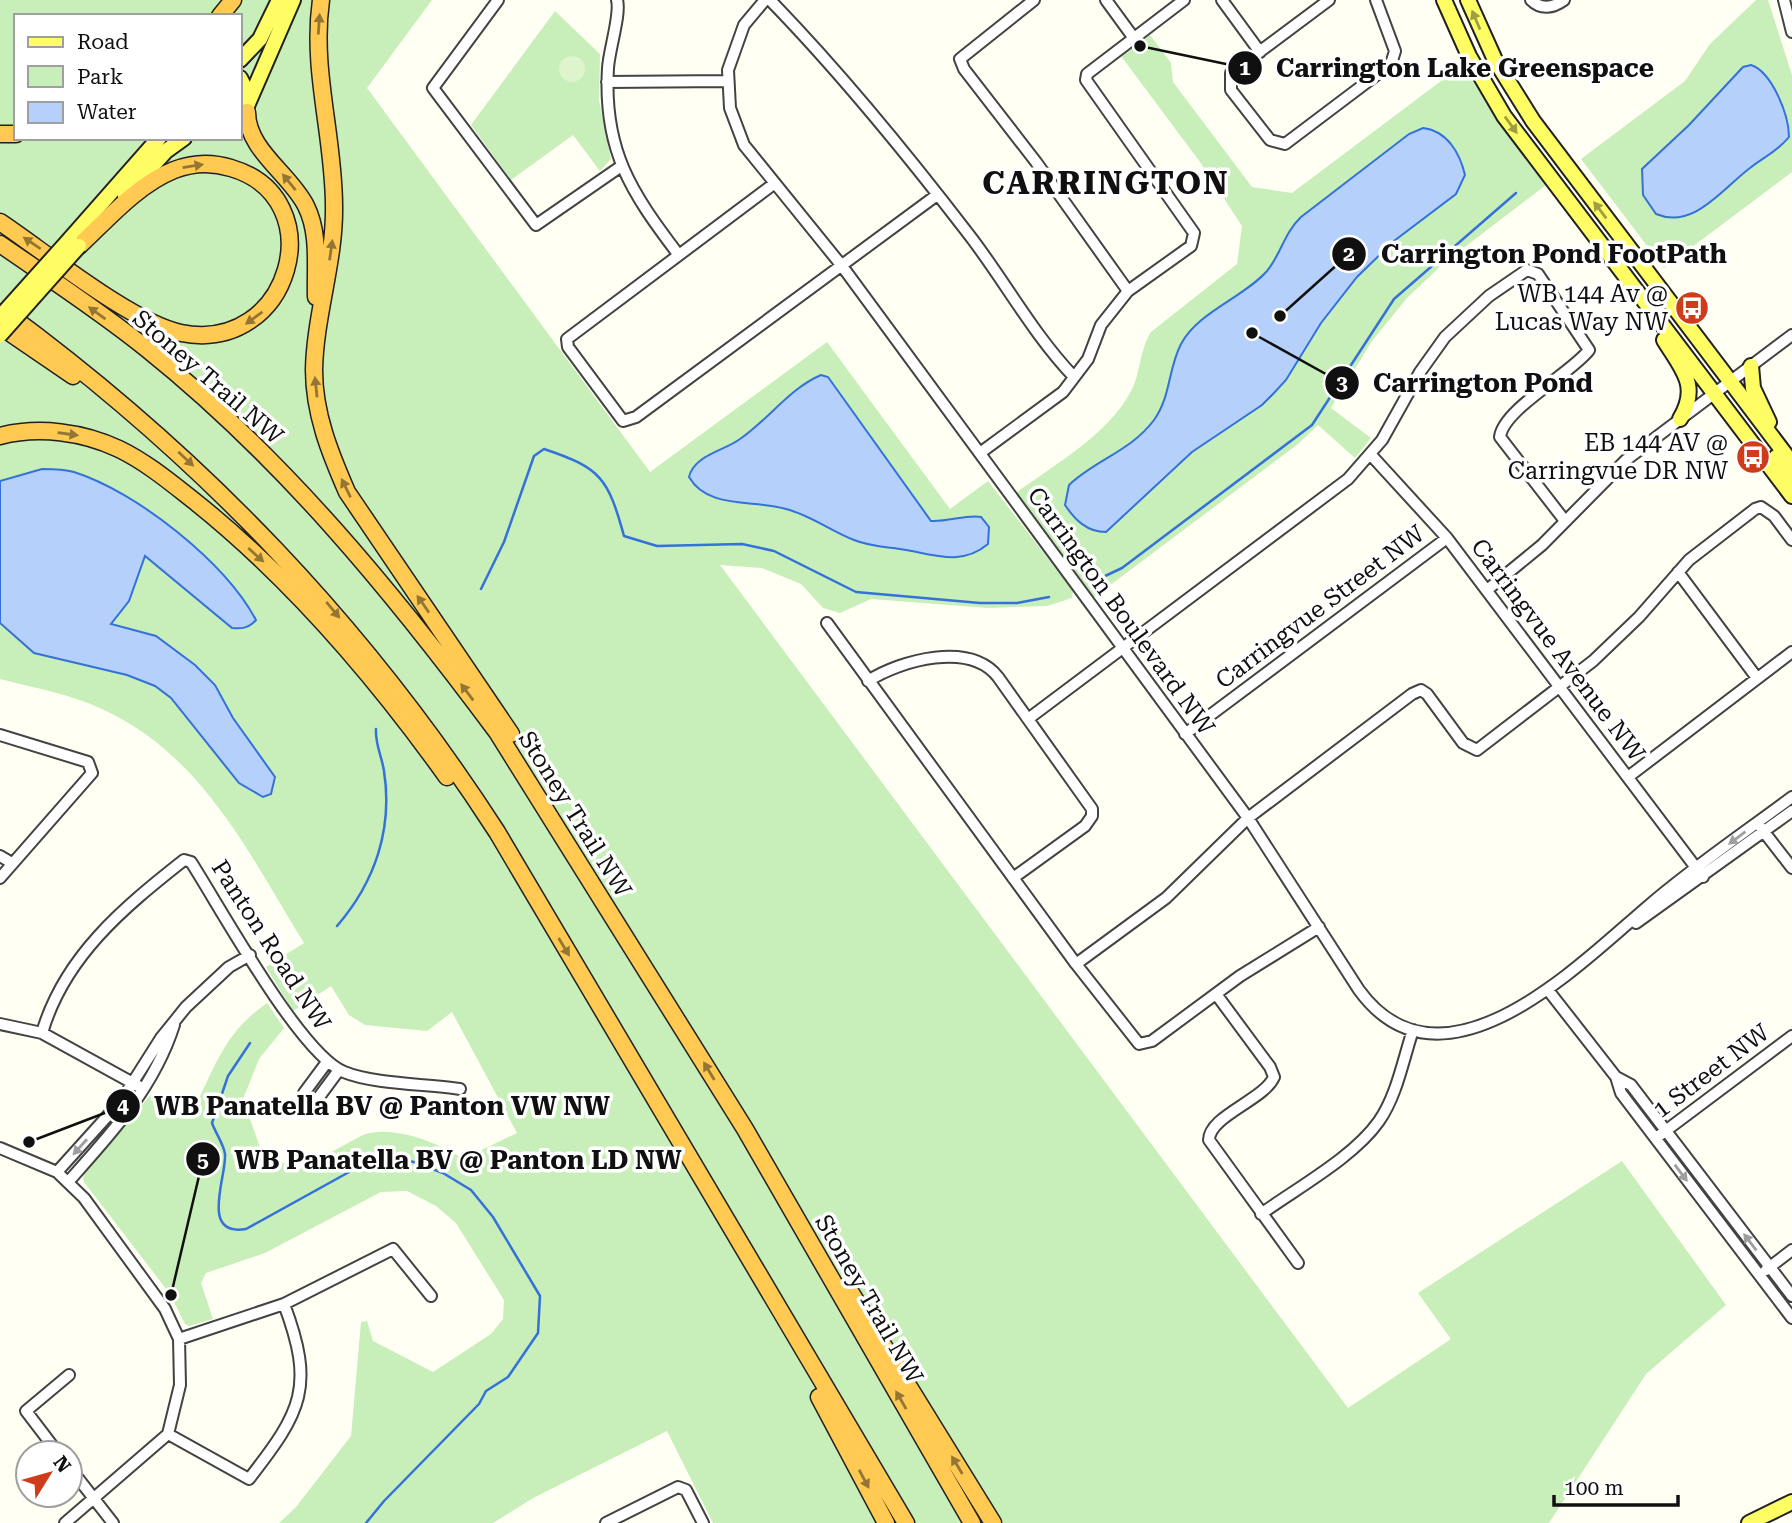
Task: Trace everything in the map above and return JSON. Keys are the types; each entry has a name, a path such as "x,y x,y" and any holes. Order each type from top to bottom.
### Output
{"highway":[{"path":"222,14 233,0"},
{"path":"321,0 318,60 334,206 314,372 319,415 328,449 347,492 485,693 626,925 650,976"},
{"path":"246,111 254,139 300,197 313,226 317,342"},
{"path":"0,222 116,301 163,327 181,333 219,334 251,322 274,300 282,285 289,253 285,219 269,191 240,171 207,164 189,165 151,182 74,242"},
{"name":"Stoney Trail NW","path":"0,243 146,349 202,397 303,494 387,587 497,732 650,976 745,1129 972,1523"},
{"path":"0,309 105,388 163,438 279,550 373,660 474,796 906,1523"},
{"path":"0,326 163,438"},
{"path":"0,436 55,432 95,439 121,450 155,470 221,523 280,576 335,636 395,707 530,888"},
{"path":"745,1129 877,1332 993,1523"},
{"path":"680,1139 886,1523"}],"main road":[{"path":"242,58 260,39 279,0"},
{"path":"246,111 255,80 293,0"},
{"path":"1444,0 1469,56 1504,116 1792,496"},
{"path":"1468,0 1495,60 1533,121 1792,463"},
{"path":"242,89 246,111"},
{"path":"0,335 157,140"},
{"path":"0,317 166,150 181,140"},
{"path":"1617,265 1628,289 1685,374 1690,399 1680,419"},
{"path":"1751,366 1753,388 1792,463"},
{"path":"1714,393 1727,396 1739,407 1792,478"},
{"path":"1749,1523 1792,1502"}],"street":[{"path":"498,0 433,88 536,225 620,167"},
{"path":"617,0 609,45 607,82 611,128 620,167 647,212 678,254"},
{"name":"Carrington Boulevard NW","path":"765,0 748,17 740,32 727,81 737,131 751,155 842,266 1248,818 1370,1003 1394,1021 1413,1030 1441,1033 1473,1027 1514,1011 1548,990 1760,827 1792,797"},
{"path":"770,0 874,116 993,268 1044,345 1074,377"},
{"path":"1034,0 960,59 964,69 1036,162 1128,291"},
{"path":"1106,0 1133,37"},
{"path":"980,453 1063,392 1088,359 1101,325 1128,291 1191,246 1195,240 1194,233 1086,80 1087,74 1184,0"},
{"path":"1222,0 1260,52"},
{"path":"1329,0 1231,73 1231,90 1270,140 1285,144 1391,64 1395,51 1376,0"},
{"path":"1531,0 1537,5 1549,7 1564,0"},
{"path":"1784,0 1792,32"},
{"path":"607,82 727,81"},
{"path":"775,183 567,339 568,347 623,421 636,417 937,195"},
{"path":"1028,719 1326,498 1371,455 1392,425 1420,372 1445,337 1481,302 1520,272 1534,271 1589,350 1519,410 1503,428 1500,437 1565,520"},
{"path":"1487,590 1530,556 1613,472 1792,335"},
{"name":"Carringvue Avenue NW","path":"1371,455 1447,538 1700,873"},
{"path":"1076,964 1166,898 1248,818 1421,690 1463,743 1477,750 1560,688 1639,617 1678,572 1758,508 1770,511 1792,540"},
{"name":"Carringvue Street NW","path":"1185,734 1447,538"},
{"path":"1678,572 1757,678"},
{"path":"827,623 1076,964 1133,1040 1141,1045 1152,1041 1216,993 1320,927"},
{"path":"1628,777 1792,653"},
{"path":"868,681 898,664 917,659 943,658 989,666 1088,802 1092,816 1082,828 1013,878"},
{"path":"0,735 88,762 92,766 92,773 0,878"},
{"name":"Carrington Boulevard NW","path":"1760,827 1792,811"},
{"path":"1760,827 1792,868"},
{"path":"0,856 12,863"},
{"name":"Panton Road NW","path":"42,1033 61,983 96,937 136,897 184,860 191,862 297,1028 327,1062 339,1070 460,1089"},
{"path":"57,1172 134,1084 161,1038 205,987 250,955"},
{"path":"1548,990 1616,1077 1621,1093 1655,1139 1792,1318"},
{"path":"1216,993 1274,1074 1271,1084 1214,1127 1209,1135 1212,1147 1298,1263"},
{"path":"68,1182 145,1090 160,1062 174,1022"},
{"path":"0,1024 42,1033 145,1090"},
{"path":"1261,1214 1352,1148 1373,1128 1390,1101 1413,1030"},
{"name":"1 Street NW","path":"1655,1139 1792,1036"},
{"path":"327,1062 304,1093 307,1102 316,1101 339,1070"},
{"path":"1616,1077 1631,1085 1791,1293 1779,1301"},
{"path":"0,1148 57,1172 68,1182 130,1258 165,1309 179,1339 180,1385 168,1434 65,1523"},
{"path":"179,1339 284,1304 393,1249 431,1296"},
{"path":"1759,1275 1792,1250"},
{"path":"168,1434 249,1479 294,1416 303,1382 298,1342 284,1304"},
{"path":"47,1439 26,1411 69,1375"},
{"path":"84,1487 113,1523"},
{"path":"606,1523 678,1487 686,1490 703,1523"}],"green space":[{"path":"0,0 432,0 367,88 650,472 827,342 950,509 988,481 1073,591 1072,598 1047,606 988,608 871,599 840,613 823,608 801,584 762,568 720,565 1348,1408 1451,1339 1418,1293 1622,1161 1726,1305 1646,1374 1549,1523 713,1523 667,1431 533,1498 493,1523 279,1523 296,1507 351,1436 361,1322 367,1321 373,1341 433,1372 491,1334 503,1319 504,1300 456,1223 436,1206 407,1191 381,1192 265,1253 206,1273 201,1283 213,1319 189,1326 185,1324 170,1294 84,1182 83,1176 153,1092 190,1116 229,1041 252,1015 267,1003 284,1028 259,1059 243,1099 262,1153 298,1170 361,1136 386,1132 428,1141 463,1159 517,1133 452,1012 427,1031 365,1025 349,1015 331,986 293,1011 266,967 304,943 243,842 220,810 196,780 168,752 137,729 102,709 65,695 0,679"},
{"path":"1756,0 1768,0 1792,75 1792,172 1664,268 1581,159 1685,81 1710,44"},
{"path":"555,11 600,54 599,100 611,159 600,171 573,135 511,180 471,125"},
{"path":"1150,35 1171,63 1173,82 1252,187 1292,193 1465,63 1499,122 1546,185 1445,262 1407,298 1372,341 1331,408 1371,438 1355,458 1318,425 1298,444 1093,598 1025,509 1016,493 1079,448 1108,423 1134,386 1144,347 1151,332 1237,264 1242,226 1200,162 1121,56"},
{"path":"572,56 581,60 585,69 581,78 572,82 563,78 559,69 563,60"}],"water":[{"path":"1751,65 1766,76 1778,95 1786,117 1789,137 1695,212 1670,217 1656,214 1643,195 1642,169 1689,125 1743,67"},
{"path":"1423,128 1446,139 1460,159 1465,175 1456,194 1394,241 1357,277 1321,323 1286,380 1262,405 1192,452 1106,532 1093,530 1077,520 1065,505 1069,485 1135,440 1154,420 1164,402 1177,353 1189,333 1209,314 1267,271 1290,230 1301,217 1409,134"},
{"path":"821,375 828,377 931,521 981,517 989,527 988,544 978,551 958,557 873,545 845,536 795,512 773,506 720,499 697,487 689,477 697,463 740,439 799,388"},
{"path":"42,469 70,471 125,495 151,512 201,553 242,598 256,620 245,627 232,628 145,556 129,601 111,624 156,636 195,665 215,685 233,718 275,777 271,794 263,797 239,783 171,698 155,686 127,675 34,653 0,623 0,481"}],"waterway":[{"path":"1103,577 1122,568 1312,425 1394,299 1516,193"},
{"path":"481,589 504,542 534,456 544,449 578,462 590,470 607,488 624,536 657,546 742,544 774,551 856,592 980,603 1017,603 1049,597"},
{"path":"337,926 362,891 371,873 383,834 386,793 376,729"},
{"path":"250,1043 228,1076 212,1123 225,1154 219,1203 219,1215 223,1224 232,1229 246,1229 369,1161 387,1157 414,1162 443,1173 471,1190 493,1217 540,1296 538,1333 508,1377 486,1391 479,1404 366,1523"}],"place":[{"name":"Carrington Lake Greenspace","path":"1140,46"},
{"name":"WB 144 Av @ Lucas Way NW","path":"1692,308"},
{"name":"Carrington Pond FootPath","path":"1280,316"},
{"name":"Carrington Pond","path":"1252,333"},
{"name":"EB 144 AV @ Carringvue DR NW","path":"1753,457"},
{"name":"WB Panatella BV @ Panton VW NW","path":"29,1142"},
{"name":"WB Panatella BV @ Panton LD NW","path":"171,1295"}],"district":[{"name":"CARRINGTON","path":"1106,183"}]}
